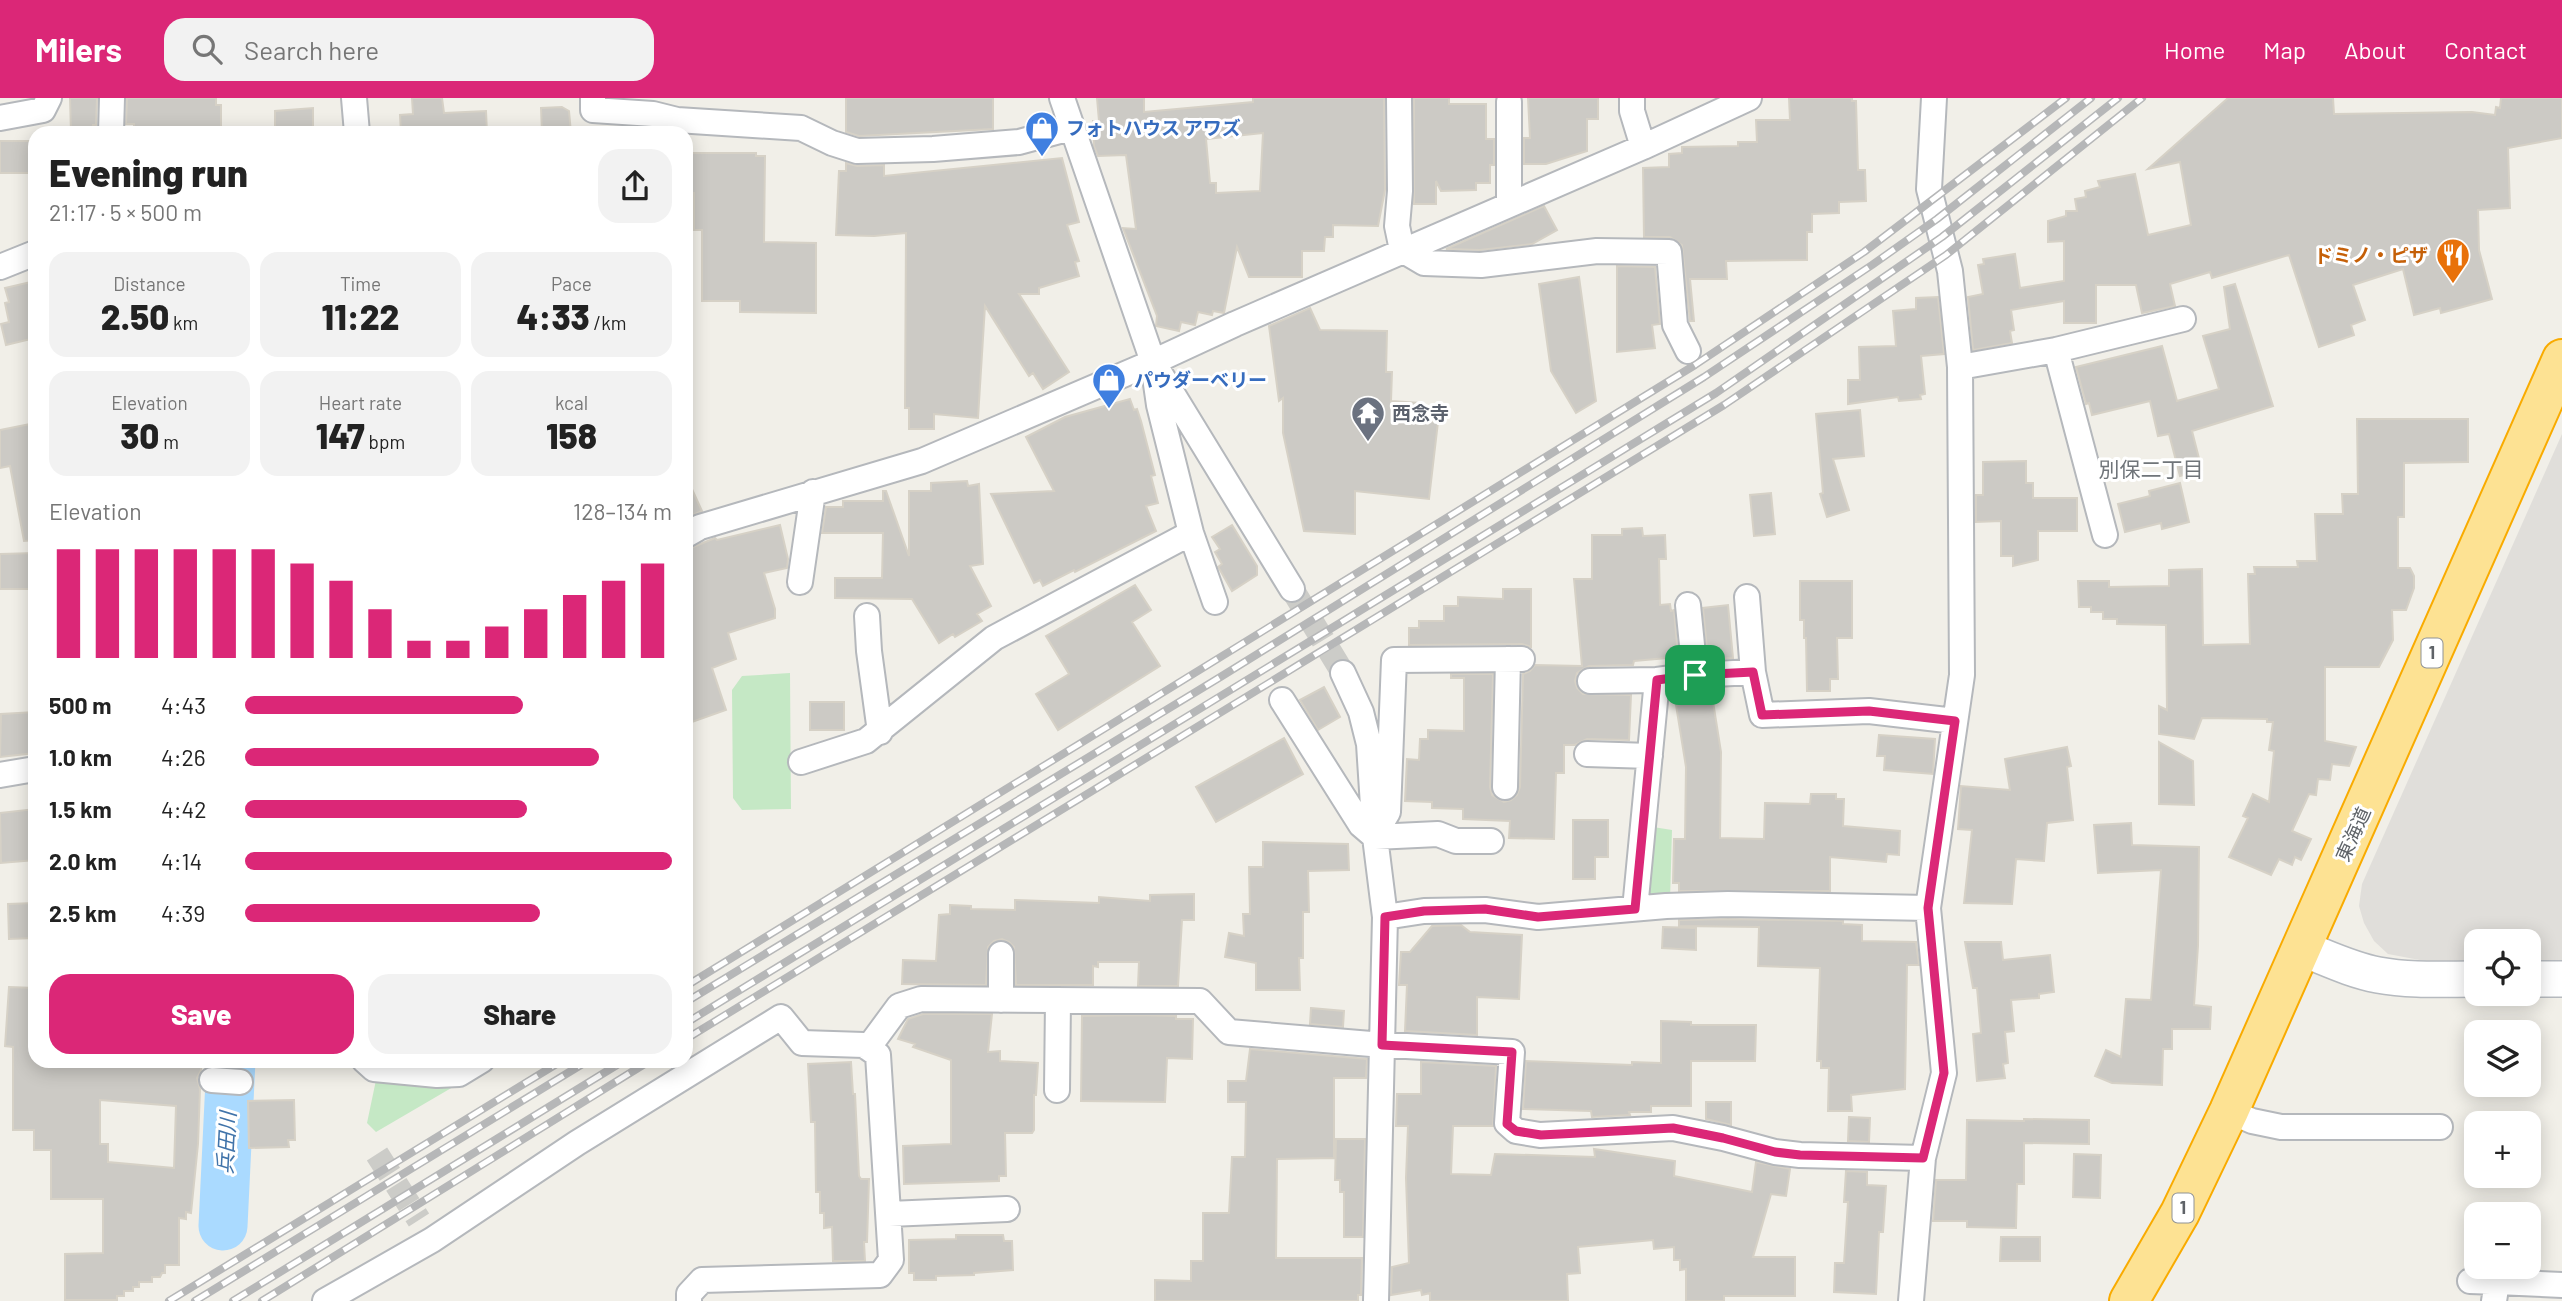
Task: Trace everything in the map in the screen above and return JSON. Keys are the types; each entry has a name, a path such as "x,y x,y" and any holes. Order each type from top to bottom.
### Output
{"highway":[{"name":"東海道","path":"2129,1301 2180,1213 2229,1111 2562,359"}],"street":[{"path":"0,118 43,110 49,98"},
{"path":"111,126 112,98"},
{"path":"354,98 356,126"},
{"path":"593,98 593,110 653,114 677,120 800,128 832,143 858,151 933,149 1019,142 1071,128"},
{"path":"1062,98 1153,362 1159,405 1191,533 1215,602"},
{"path":"1399,98 1400,191 1397,226 1402,250 1424,263 1481,265 1597,251 1669,252 1675,324 1688,351"},
{"path":"1632,98 1632,111 1643,147"},
{"path":"693,531 813,492 922,461 1643,147 1749,98"},
{"path":"1911,1301 1923,1158 1944,1073 1928,908 1962,675 1959,367 1950,271 1930,189 1934,98"},
{"path":"1509,102 1509,204"},
{"path":"0,267 28,256"},
{"path":"1959,367 2056,350 2183,319"},
{"path":"2056,350 2105,535"},
{"path":"1153,362 1292,589"},
{"path":"800,582 813,492"},
{"path":"801,762 866,741 994,638 1191,533"},
{"path":"1747,597 1753,672 1762,715 1869,711 1955,721"},
{"path":"1688,605 1695,675"},
{"path":"867,616 880,732"},
{"path":"1375,837 1388,812 1394,660 1515,659 1505,787"},
{"path":"1590,681 1657,680 1753,672"},
{"path":"1376,1301 1385,917 1375,837 1369,744 1352,677 1375,722 1388,812"},
{"path":"1635,909 1657,680"},
{"path":"1282,700 1361,825 1375,837 1438,834 1456,841 1491,841"},
{"path":"1587,754 1650,756"},
{"path":"0,775 28,770"},
{"path":"1385,917 1424,911 1485,909 1538,917 1728,904 1928,908"},
{"path":"2301,947 2352,969 2377,975 2464,979"},
{"path":"1001,954 1001,1000"},
{"path":"2541,979 2562,979"},
{"path":"868,1048 899,1006 921,999 1200,1001 1228,1032 1382,1045 1512,1052 1507,1124 1516,1131 1541,1135 1673,1128 1775,1152 1800,1155 1923,1158"},
{"path":"1057,1090 1058,1000"},
{"path":"325,1301 425,1230 577,1143 781,1017 802,1043 864,1045 878,1055 891,1260 880,1275 702,1280 689,1294 689,1301"},
{"path":"373,1068 438,1075 459,1074 469,1068"},
{"path":"2229,1111 2252,1121 2281,1127 2440,1127"},
{"path":"889,1214 1007,1209"},
{"path":"2470,1281 2496,1292 2562,1285"}],"shaded area":[{"path":"2562,434 2562,961 2541,961 2541,929 2464,929 2464,961 2425,961 2388,954 2374,941 2364,923 2359,906 2362,884"}],"green space":[{"path":"790,673 791,809 742,810 733,798 732,690 742,676"},
{"path":"1653,827 1672,830 1670,901 1645,893"},
{"path":"376,1080 453,1087 376,1132 367,1123"}],"building":[{"path":"70,98 97,98 96,125 71,126"},
{"path":"127,98 216,98 216,105 221,105 221,126 126,124"},
{"path":"412,98 442,98 444,113 486,111 487,126 401,126 400,115 413,114"},
{"path":"846,98 993,98 993,129 859,136 846,132"},
{"path":"1097,98 1144,98 1144,112 1253,102 1253,98 1384,98 1385,190 1378,226 1333,225 1333,237 1325,237 1324,251 1302,251 1302,277 1249,277 1237,247 1224,313 1213,311 1212,315 1198,312 1195,325 1181,322 1179,331 1156,326 1157,316 1123,228 1136,229 1126,155 1098,156 1094,146 1093,121 1099,121","holes":["1263,133 1260,191 1216,193 1216,183 1210,183 1206,139"]},
{"path":"1414,98 1449,98 1449,104 1486,104 1486,139 1494,139 1494,165 1490,165 1490,183 1476,183 1476,190 1441,191 1436,181 1436,204 1414,204"},
{"path":"1528,98 1598,98 1598,119 1587,119 1587,151 1546,164 1524,164 1524,138 1530,138"},
{"path":"1789,98 1852,98 1852,101 1856,101 1858,170 1865,170 1866,201 1839,202 1839,213 1812,214 1812,232 1807,232 1807,260 1726,261 1727,279 1690,279 1694,321 1690,321 1682,245 1670,237 1644,237 1643,168 1669,167 1669,154 1682,153 1682,147 1738,146 1738,142 1757,142 1756,120 1790,120"},
{"path":"2228,98 2333,98 2334,114 2472,112 2495,115 2496,107 2500,108 2501,98 2562,98 2562,138 2508,148 2510,208 2478,210 2479,250 2492,299 2441,313 2440,308 2414,315 2403,269 2353,285 2365,320 2351,325 2354,335 2319,347 2289,255 2212,278 2210,272 2170,284 2175,306 2142,313 2136,285 2096,285 2096,323 2064,323 2064,301 2011,310 2014,330 2010,331 2012,343 1973,350 1968,297 1983,294 1978,265 1984,264 1983,259 2015,254 2020,288 2064,281 2064,241 2048,242 2048,221 2066,216 2066,211 2077,211 2075,199 2086,197 2085,191 2100,187 2098,181 2135,174 2148,235 2191,225 2180,162 2148,169"},
{"path":"562,107 569,111 570,126 542,126 541,108"},
{"path":"313,108 313,126 275,126 275,111"},
{"path":"0,141 28,141 28,173 0,173"},
{"path":"693,153 756,153 756,156 765,156 764,242 816,243 816,313 740,312 740,301 702,301 702,230 694,230"},
{"path":"1062,158 1079,222 1067,225 1079,261 1075,262 1079,276 1039,288 1039,294 1019,294 1069,372 1043,389 1033,373 1029,376 985,306 978,418 934,414 934,429 909,429 909,408 905,408 906,233 836,235 839,171 846,171 846,163 857,166 884,165 884,176"},
{"path":"1544,206 1557,230 1532,244 1480,250 1446,249"},
{"path":"1617,266 1655,267 1660,324 1652,325 1655,348 1617,352"},
{"path":"1579,277 1596,401 1576,413 1551,371 1539,284"},
{"path":"28,283 28,340 6,345 1,324 9,322 5,303 9,302 5,288"},
{"path":"2235,284 2273,406 2192,431 2202,470 2180,476 2169,434 2158,436 2150,401 2092,415 2089,403 2086,404 2076,367 2162,346 2177,401 2219,389 2203,336 2230,329 2224,287"},
{"path":"1938,297 1944,354 1921,356 1925,394 1920,395 1921,399 1899,401 1898,397 1848,404 1848,380 1860,380 1859,347 1896,346 1893,311 1916,309 1916,298"},
{"path":"1310,308 1320,330 1387,331 1386,372 1392,372 1391,401 1420,403 1419,420 1438,422 1429,499 1355,491 1355,534 1304,531 1283,433 1283,398 1279,401 1269,326"},
{"path":"1130,399 1141,421 1155,475 1151,476 1158,503 1146,506 1156,531 1043,586 1040,580 1034,583 991,494 1054,491 1026,437 1065,417"},
{"path":"1860,410 1864,456 1833,459 1849,510 1827,517 1820,494 1823,493 1816,414"},
{"path":"2357,419 2468,419 2468,462 2404,463 2404,517 2398,517 2398,568 2410,568 2414,576 2414,588 2406,610 2392,610 2393,640 2379,667 2325,667 2325,741 2356,747 2349,766 2332,764 2330,780 2318,779 2316,795 2309,794 2292,831 2311,839 2301,860 2295,857 2292,865 2279,859 2271,875 2229,857 2248,818 2243,816 2253,794 2269,802 2274,751 2269,750 2273,722 2267,722 2267,719 2202,718 2194,739 2159,734 2159,706 2167,710 2166,625 2117,624 2117,619 2103,619 2103,612 2091,612 2091,607 2079,607 2078,581 2109,581 2109,587 2169,586 2169,570 2202,569 2203,645 2250,644 2248,574 2255,574 2254,567 2298,567 2297,561 2317,561 2315,514 2343,514 2342,494 2358,494"},
{"path":"28,424 28,541 24,541 10,466 0,468 0,430"},
{"path":"2026,461 2026,483 2033,483 2033,498 2077,498 2077,531 2038,531 2038,560 2013,566 2013,556 2001,556 2001,521 1976,522 1976,495 1983,495 1983,462"},
{"path":"967,481 968,486 979,484 983,564 970,566 991,606 977,614 982,621 939,643 912,599 835,598 835,578 882,578 883,533 822,533 826,507 843,507 843,501 883,501 883,491 886,491 909,556 909,491 931,491 931,483"},
{"path":"2180,483 2189,522 2162,529 2161,523 2125,532 2118,504 2150,496 2149,491"},
{"path":"693,491 702,511 693,515"},
{"path":"1771,493 1775,534 1754,536 1750,495"},
{"path":"780,525 788,559 787,568 764,573 775,609 775,618 728,633 736,659 712,668 726,710 693,722 693,547 715,538 717,540"},
{"path":"1232,525 1257,566 1257,575 1232,591 1218,567 1222,564 1215,552 1220,549 1212,537"},
{"path":"1642,528 1643,536 1665,535 1666,559 1659,559 1660,605 1670,604 1671,611 1674,610 1678,657 1634,661 1633,665 1589,666 1577,673 1577,688 1583,694 1631,695 1629,740 1587,739 1575,745 1564,745 1564,773 1556,773 1554,839 1509,838 1510,821 1463,819 1463,809 1432,808 1432,802 1405,801 1407,759 1419,760 1420,739 1428,739 1428,730 1464,731 1464,678 1451,678 1451,674 1493,674 1490,787 1492,795 1504,802 1517,795 1520,787 1523,674 1535,665 1582,666 1574,579 1592,579 1592,535 1622,535 1622,529"},
{"path":"28,553 28,589 0,589 0,554"},
{"path":"1800,581 1852,581 1852,638 1837,638 1838,679 1830,679 1830,691 1807,691 1806,638 1804,620 1800,620"},
{"path":"1135,585 1151,610 1132,622 1160,666 1058,730 1036,694 1069,674 1046,636"},
{"path":"1503,589 1531,589 1531,647 1522,644 1409,645 1409,628 1419,628 1419,621 1444,621 1444,606 1458,606 1458,597 1503,599"},
{"path":"1728,605 1733,658 1708,659 1703,608"},
{"path":"1324,687 1340,717 1318,730 1300,700"},
{"path":"1711,689 1721,752 1720,838 1764,839 1765,803 1810,804 1811,794 1836,794 1836,799 1844,799 1843,826 1900,831 1899,855 1887,854 1886,862 1830,857 1830,891 1679,891 1679,883 1673,883 1674,839 1685,839 1686,767 1676,705 1686,703 1684,691"},
{"path":"810,702 844,702 844,730 810,730"},
{"path":"28,712 28,754 0,757 1,714"},
{"path":"1879,735 1935,739 1933,774 1884,770 1885,756 1877,756"},
{"path":"1284,738 1303,774 1216,822 1196,787"},
{"path":"2159,742 2193,761 2194,805 2159,804"},
{"path":"2067,747 2071,766 2067,767 2073,820 2047,823 2044,861 2016,859 2012,904 1964,903 1972,830 1958,829 1961,786 2010,790 2005,759"},
{"path":"28,810 28,861 1,863 0,813"},
{"path":"1573,820 1608,820 1608,857 1595,857 1595,879 1573,879"},
{"path":"2131,823 2132,845 2199,847 2198,946 2194,1005 2211,1007 2210,1029 2172,1029 2172,1049 2163,1049 2162,1085 2112,1083 2095,1076 2106,1050 2121,1057 2126,999 2151,1000 2161,870 2098,873 2094,825"},
{"path":"1263,842 1348,844 1349,870 1308,871 1309,912 1303,912 1303,958 1299,958 1300,990 1256,990 1256,963 1225,957 1229,933 1244,936 1243,914 1250,914 1249,867 1263,867"},
{"path":"1194,894 1194,920 1182,920 1178,986 1138,986 1139,962 1098,962 1098,967 1093,966 1093,985 1016,985 1014,947 1002,939 994,941 988,947 986,985 902,984 903,960 936,961 939,915 950,914 950,905 971,906 971,909 1015,910 1015,900 1099,903 1099,897 1150,901 1150,895"},
{"path":"28,903 28,938 9,939 8,904"},
{"path":"1679,920 1843,921 1843,924 1862,925 1862,941 1916,942 1919,965 1907,965 1905,1089 1851,1095 1852,1111 1828,1111 1829,1068 1821,1068 1821,1061 1817,1061 1820,968 1758,966 1759,927 1679,926"},
{"path":"1461,925 1470,932 1522,935 1519,999 1477,997 1477,1035 1405,1031 1407,985 1399,985 1401,952 1410,952 1432,926"},
{"path":"1663,927 1696,928 1696,950 1662,948"},
{"path":"1965,942 2001,942 2003,960 2050,955 2054,992 2039,994 2039,998 2011,1000 2014,1031 2005,1032 2008,1063 2003,1064 2005,1078 1977,1081 1973,1034 1981,1033 1977,988 1973,988"},
{"path":"9,987 28,988 28,1068 201,1068 197,1078 200,1089 198,1144 191,1213 186,1212 186,1219 179,1218 179,1265 165,1265 165,1273 160,1277 152,1277 152,1282 139,1282 139,1287 133,1287 133,1291 124,1291 124,1296 117,1296 117,1300 65,1300 65,1254 103,1253 103,1199 51,1199 51,1150 34,1150 34,1130 13,1130 13,1047 5,1046","holes":["100,1100 176,1106 174,1168 108,1162 108,1144 100,1144"]},
{"path":"1311,1008 1344,1011 1343,1027 1310,1024"},
{"path":"923,1014 992,1014 988,1052 1000,1051 1000,1061 1038,1063 1034,1130 1032,1133 1005,1133 1006,1176 999,1176 999,1181 904,1184 903,1146 951,1144 951,1060 898,1039 908,1019"},
{"path":"1136,1015 1193,1019 1192,1059 1167,1058 1165,1102 1081,1101 1082,1016"},
{"path":"1661,1021 1691,1022 1691,1025 1756,1025 1755,1061 1691,1061 1691,1106 1651,1106 1651,1112 1592,1117 1591,1111 1523,1109 1526,1061 1632,1065 1632,1062 1661,1063"},
{"path":"1250,1049 1367,1059 1366,1078 1334,1078 1334,1158 1277,1159 1276,1258 1362,1258 1361,1295 1358,1295 1358,1301 1155,1301 1155,1280 1191,1281 1191,1261 1203,1261 1203,1213 1229,1213 1232,1157 1245,1157 1246,1102 1228,1102 1228,1081 1246,1081"},
{"path":"851,1062 859,1176 861,1179 869,1179 867,1242 864,1242 865,1261 833,1261 832,1227 824,1228 824,1213 820,1213 820,1192 816,1192 815,1122 811,1122 808,1064"},
{"path":"1421,1062 1496,1066 1493,1126 1453,1126 1451,1174 1491,1175 1495,1154 1595,1157 1594,1149 1675,1161 1674,1176 1752,1192 1756,1162 1790,1169 1786,1196 1771,1194 1753,1257 1795,1257 1795,1296 1724,1296 1724,1301 1686,1301 1686,1269 1680,1270 1680,1260 1674,1260 1674,1247 1654,1249 1653,1240 1578,1247 1580,1273 1567,1274 1568,1301 1430,1301 1430,1293 1422,1295 1421,1290 1391,1295 1392,1267 1409,1263 1406,1178 1408,1126 1396,1126 1397,1094 1421,1094"},
{"path":"294,1100 295,1140 288,1140 289,1147 249,1148 248,1101"},
{"path":"1706,1102 1731,1102 1731,1125 1706,1119"},
{"path":"1849,1117 1870,1118 1869,1142 1848,1141"},
{"path":"1967,1120 2089,1120 2089,1144 2024,1143 2024,1184 2017,1184 2016,1228 1967,1227 1967,1221 1933,1221 1936,1180 1966,1180"},
{"path":"1336,1139 1365,1139 1363,1237 1344,1237 1344,1192 1340,1192 1340,1180 1335,1180"},
{"path":"2074,1154 2101,1155 2100,1198 2073,1197"},
{"path":"1846,1171 1867,1172 1867,1185 1886,1186 1883,1232 1879,1232 1876,1294 1834,1292 1835,1263 1844,1263 1848,1202 1844,1202"},
{"path":"956,1235 1003,1235 1004,1241 1012,1241 1013,1270 936,1276 936,1280 914,1280 914,1273 909,1273 909,1240 956,1239"},
{"path":"2001,1237 2040,1237 2040,1261 2000,1261"}],"waterway":[{"name":"兵田川","path":"223,1226 231,1068"}],"tunnel":[{"path":"1292,589 1343,673"},
{"path":"377,1154 419,1220"}],"railway":[{"path":"693,982 1695,365 1864,252 2066,98"},
{"path":"693,998 1222,676 1704,377 1937,219 2091,98"},
{"path":"693,1019 1716,393 1942,237 2118,98"},
{"path":"693,1035 1724,405 1946,255 2142,98"},
{"path":"169,1301 550,1068"},
{"path":"195,1301 576,1068"},
{"path":"233,1301 612,1068"},
{"path":"262,1301 638,1068"}],"place":[{"name":"フォトハウス アワズ","path":"1042,158"},
{"name":"ドミノ・ピザ","path":"2453,285"},
{"name":"パウダーベリー","path":"1109,410"},
{"name":"西念寺","path":"1368,443"}],"district":[{"name":"別保二丁目","path":"2151,470"}],"route":[{"path":"1753,672 1762,715 1869,711 1955,721 1928,908 1944,1073 1923,1158 1775,1152 1673,1128 1541,1135 1516,1131 1507,1124 1512,1052 1382,1045 1385,917 1424,911 1485,909 1538,917 1635,909 1657,680 1695,675 1753,672"}]}
